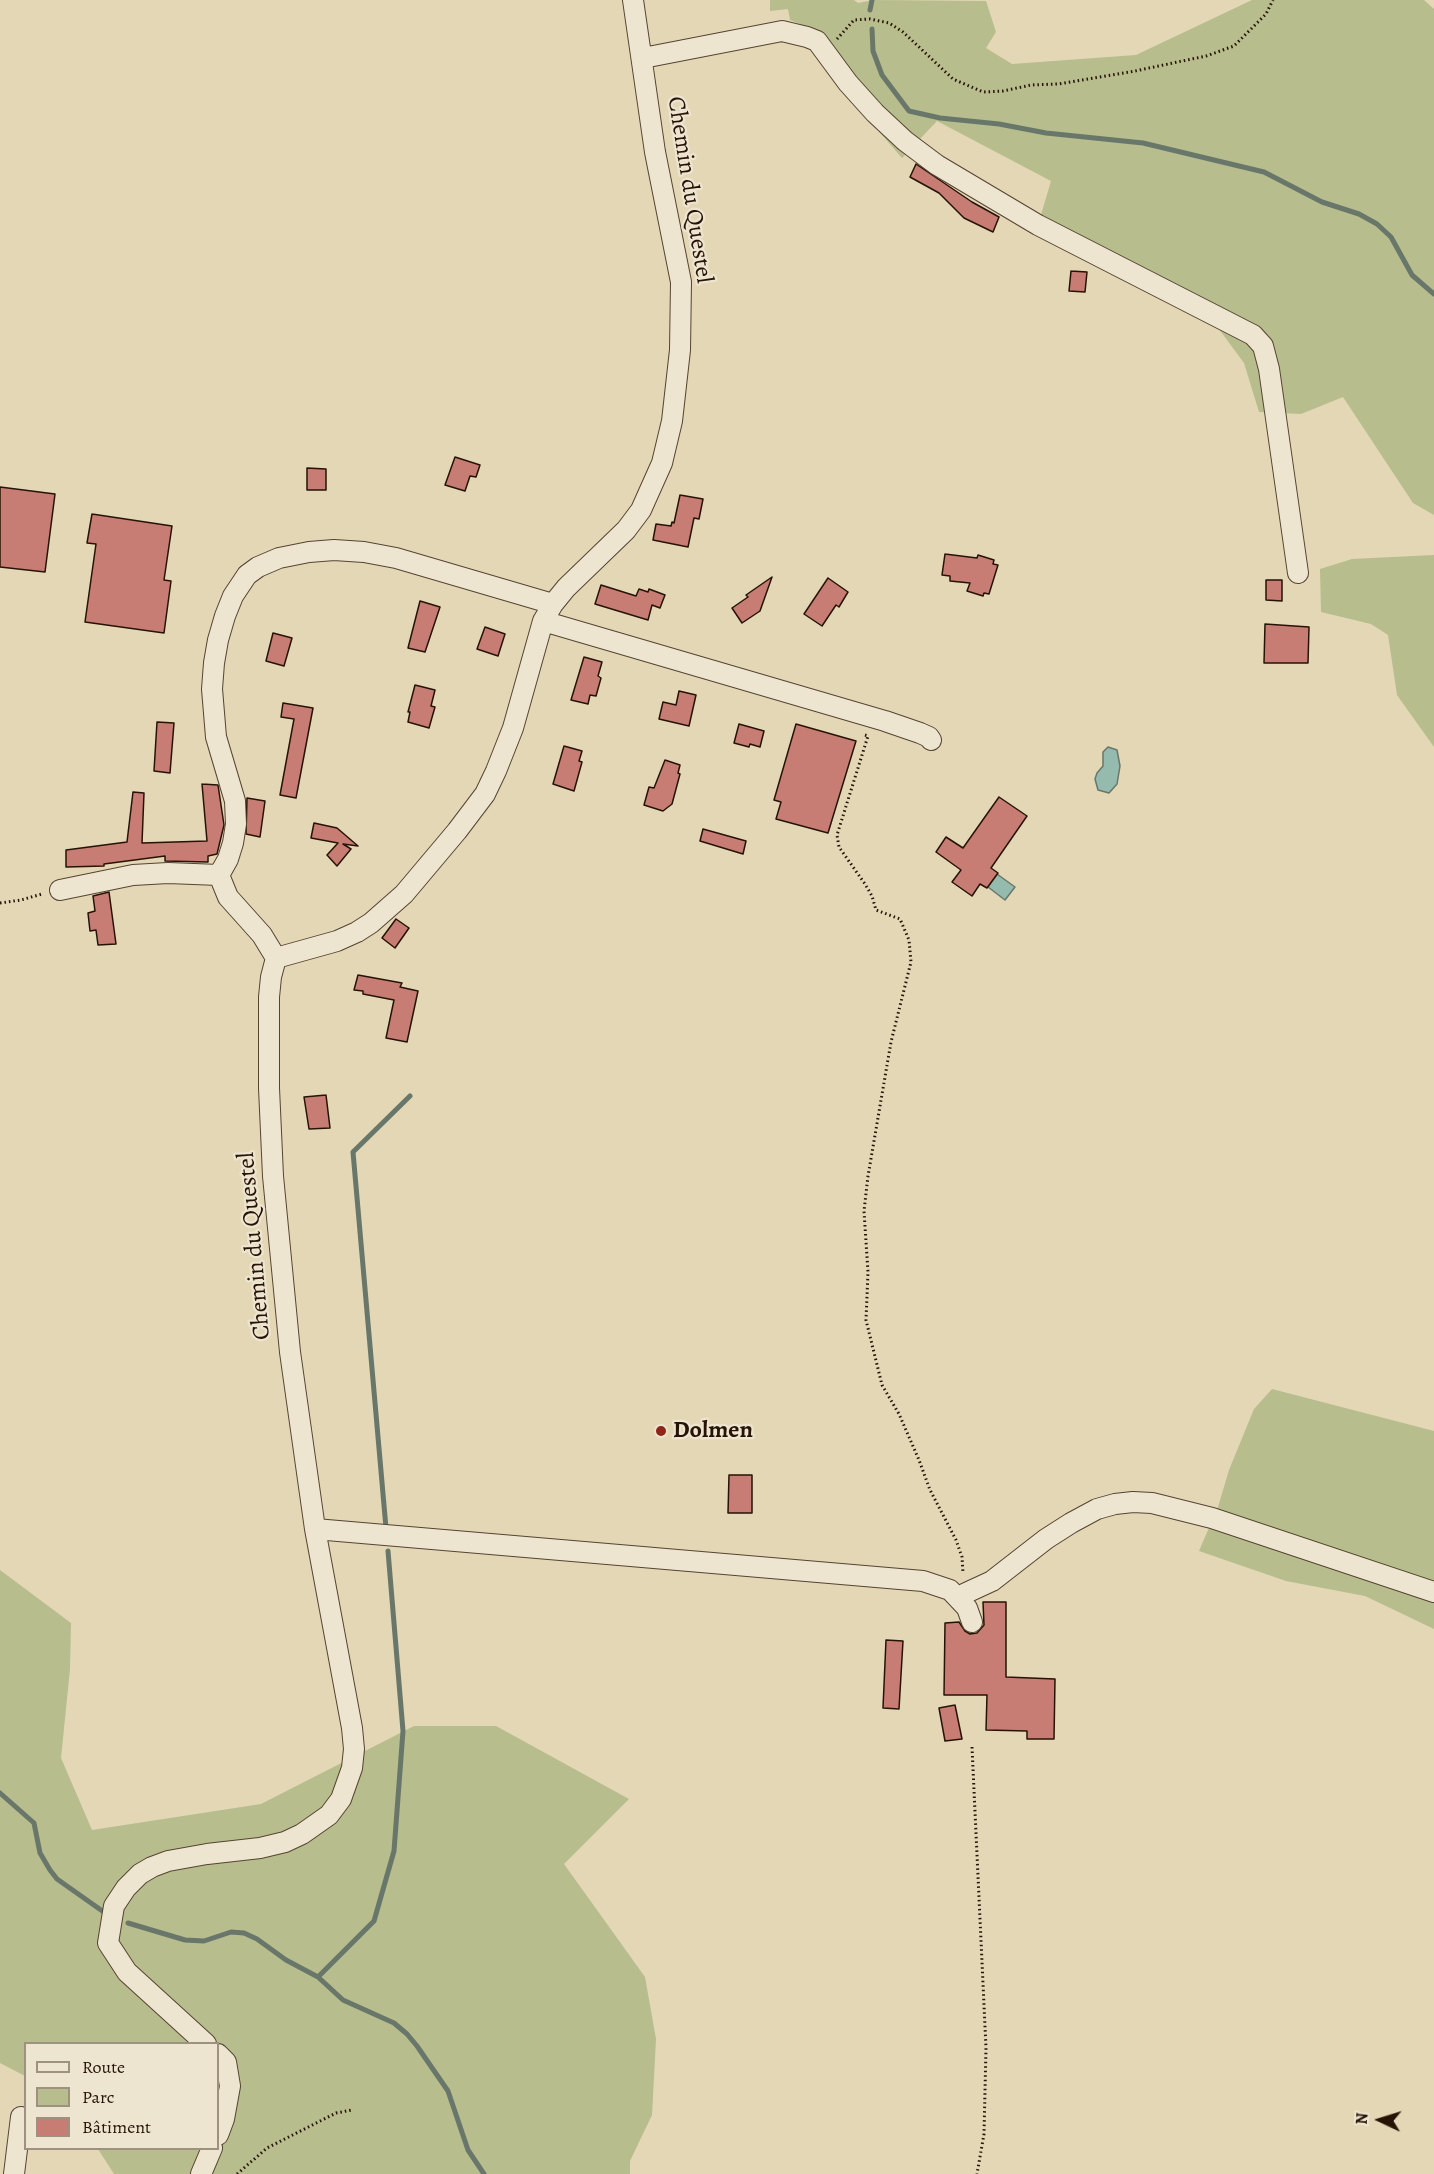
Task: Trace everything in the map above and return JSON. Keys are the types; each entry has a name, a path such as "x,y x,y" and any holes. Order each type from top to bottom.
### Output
{"street":[{"name":"Chemin du Questel","path":"205,2042 127,1972 108,1943 114,1906 126,1888 140,1874 152,1867 168,1861 285,1842 302,1834 329,1815 341,1799 352,1768 354,1749 315,1529 290,1352 273,1176 269,1088 271,977 276,958 337,941 370,923 404,894 457,831 485,794 496,771 513,728 548,612 566,588 620,536 641,510 662,463 672,421 680,350 681,282 655,152 633,0"},
{"path":"643,58 782,31 817,41 848,83 875,113 905,141 937,165 1038,225 1253,335 1263,345 1269,369 1298,573"},
{"path":"219,875 228,859 236,824 235,801 216,737 212,689 218,640 233,596 247,575 258,567 279,558 309,552 334,550 364,552 432,567 548,612 885,721 920,733 931,740"},
{"path":"60,890 133,875 168,873 219,875"},
{"path":"219,875 228,897 262,935 276,958"},
{"path":"962,1596 992,1581 1046,1539 1071,1523 1097,1509 1133,1502 1152,1503 1212,1518 1434,1592"},
{"path":"315,1529 923,1581 962,1596 972,1622"},
{"path":"219,2055 226,2062 230,2086 219,2132"},
{"path":"14,2174 21,2117"},
{"path":"201,2174 211,2150"}],"path":[{"path":"825,51 854,20 870,19 889,23 903,32 953,80 983,92 1003,92 1113,75 1206,56 1234,46 1266,14 1273,0"},
{"path":"858,733 868,736 837,835 839,847 866,884 876,910 900,919 911,950 911,962 891,1042 868,1176 864,1211 868,1272 866,1320 882,1385 899,1414 920,1460 930,1490 956,1540 962,1557 962,1596"},
{"path":"0,903 60,890"},
{"path":"972,1747 986,2048 984,2133 977,2174"},
{"path":"237,2174 267,2148 336,2113 352,2110"}],"green space":[{"path":"770,0 854,0 858,3 873,0 986,1 996,32 986,48 1012,64 1136,55 1252,0 1424,0 1434,9 1434,515 1413,503 1343,397 1301,414 1259,412 1244,363 1193,294 1038,225 1051,181 937,121 902,158 847,95 816,34 790,20 788,9 770,11"},
{"path":"1434,555 1434,747 1397,695 1388,635 1371,624 1321,612 1320,569 1352,559"},
{"path":"1272,1389 1434,1431 1434,1629 1365,1596 1286,1581 1199,1551 1218,1507 1229,1470 1254,1409"},
{"path":"0,1570 71,1623 70,1669 61,1758 92,1830 261,1804 414,1726 496,1726 629,1799 564,1864 645,1977 656,2039 652,2115 630,2161 630,2174 114,2174 99,2150 219,2150 219,2042 24,2042 24,2075 0,2063"}],"water":[{"path":"1108,747 1117,750 1120,766 1117,784 1109,793 1098,790 1095,779 1103,766 1103,752"},
{"path":"997,874 1015,887 1005,900 988,887"}],"building":[{"path":"916,164 972,202 999,217 993,232 964,218 939,193 910,177"},
{"path":"1071,271 1087,272 1085,292 1069,291"},
{"path":"455,457 480,465 476,477 470,476 465,491 445,485"},
{"path":"307,468 326,469 326,490 307,490"},
{"path":"0,487 55,494 45,572 0,567"},
{"path":"680,495 703,499 699,519 694,518 688,547 653,540 656,524 671,526 672,522 674,523"},
{"path":"92,514 172,526 164,580 171,581 164,633 85,622 96,544 87,543"},
{"path":"945,554 977,558 978,555 994,560 993,564 998,565 989,594 984,593 983,596 967,591 970,583 950,581 950,576 942,575"},
{"path":"772,577 760,611 742,623 732,608"},
{"path":"828,578 848,592 839,607 836,605 822,626 804,614"},
{"path":"1266,580 1282,580 1282,601 1266,600"},
{"path":"601,585 636,596 639,589 648,592 649,589 665,595 660,608 652,605 648,620 595,604"},
{"path":"420,601 440,607 425,652 408,648"},
{"path":"1265,624 1309,627 1308,663 1264,663"},
{"path":"485,627 505,634 498,656 477,649"},
{"path":"273,633 292,638 284,666 266,661"},
{"path":"584,657 602,662 596,696 590,695 588,704 571,700"},
{"path":"415,685 435,690 431,706 435,707 429,728 408,722 410,712 408,712"},
{"path":"679,691 696,695 689,726 659,719 663,702 676,705"},
{"path":"283,703 313,708 296,798 280,795 294,719 281,717"},
{"path":"157,722 174,723 170,773 154,771"},
{"path":"739,724 764,731 760,747 734,743"},
{"path":"796,724 856,741 828,833 776,819 781,802 774,800"},
{"path":"564,746 582,751 579,761 582,762 574,791 553,784"},
{"path":"665,760 680,765 678,773 680,774 672,804 663,811 644,805 649,787 654,788"},
{"path":"202,784 218,785 224,825 217,854 208,856 208,862 165,861 165,856 104,864 104,866 66,867 66,850 127,842 133,792 144,793 142,843 207,841"},
{"path":"999,797 1027,816 991,868 998,873 987,888 980,884 972,896 952,882 961,870 936,852 946,837 963,848"},
{"path":"247,798 265,801 260,837 246,834"},
{"path":"314,823 337,828 358,846 343,844 351,849 337,866 327,855 338,843 311,838"},
{"path":"703,829 746,841 743,854 700,841"},
{"path":"109,892 116,944 98,945 96,930 90,931 88,913 95,911 93,896"},
{"path":"396,919 409,928 395,948 382,938"},
{"path":"358,975 402,983 400,987 418,991 407,1042 386,1038 394,1000 354,990"},
{"path":"326,1095 330,1128 309,1129 304,1097"},
{"path":"729,1475 752,1475 752,1513 728,1513"},
{"path":"983,1602 1006,1602 1006,1677 1055,1679 1054,1739 1027,1739 1027,1731 986,1730 987,1695 944,1695 945,1623 959,1622 965,1631 970,1634 977,1633 984,1625"},
{"path":"886,1640 903,1641 899,1709 883,1708"},
{"path":"955,1705 962,1739 945,1741 939,1708"}],"waterway":[{"path":"870,10 872,0"},
{"path":"872,29 873,51 882,75 909,111 940,118 999,124 1046,133 1143,143 1264,172 1322,202 1359,214 1377,224 1391,237 1412,275 1434,294"},
{"path":"386,1528 353,1152 410,1096"},
{"path":"318,1977 374,1921 394,1851 403,1731 388,1551"},
{"path":"0,1793 34,1823 40,1853 57,1879 108,1915"},
{"path":"128,1923 185,1940 204,1941 231,1932 244,1933 318,1977 343,2000 394,2023 417,2046 448,2091 468,2150 484,2174"}],"place":[{"name":"Dolmen","path":"661,1431"}]}
